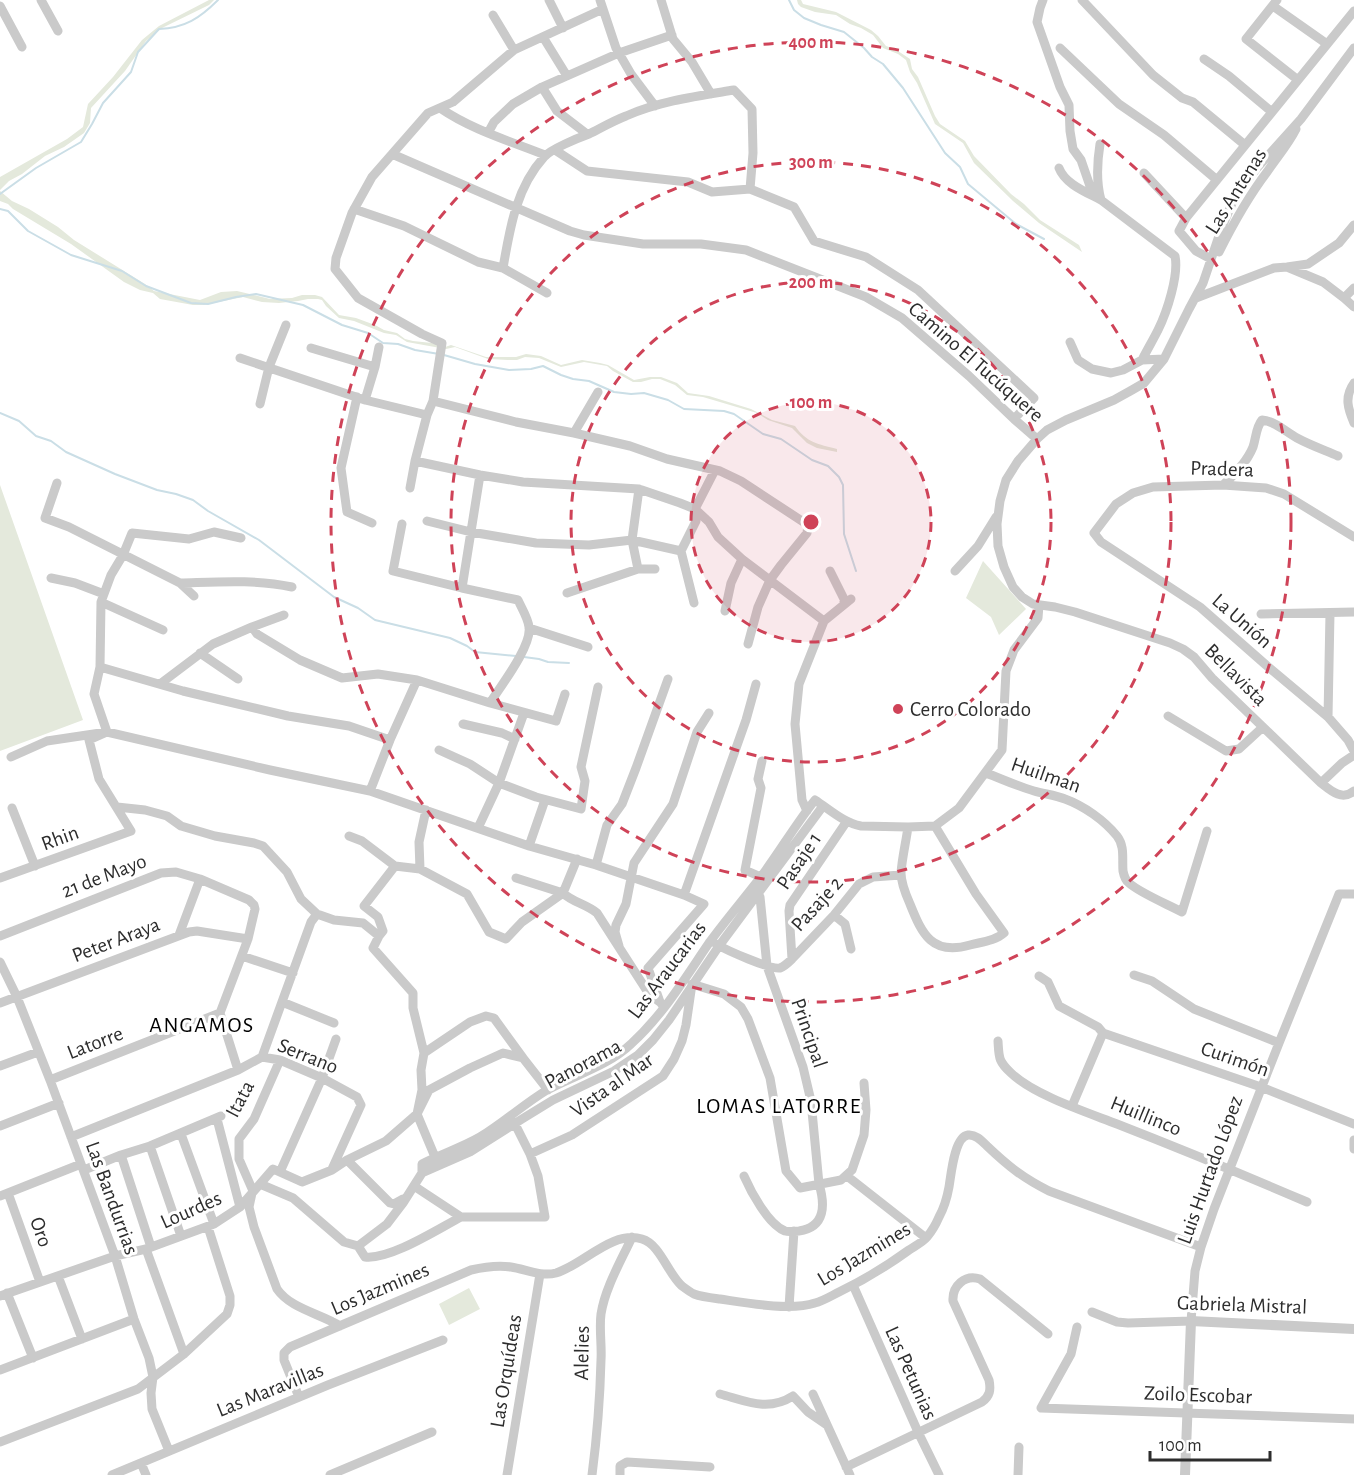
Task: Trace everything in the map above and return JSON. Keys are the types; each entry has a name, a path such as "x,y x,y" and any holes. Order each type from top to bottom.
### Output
{"street":[{"path":"41,0 58,31"},
{"path":"549,0 563,28"},
{"path":"661,0 673,39 692,62 711,94"},
{"path":"1043,0 1037,22 1060,87 1069,105 1073,149 1081,160 1091,189 1101,200"},
{"path":"1082,0 1153,75 1182,98 1193,102 1245,145"},
{"path":"1298,80 1246,39 1275,3 1327,44"},
{"path":"410,488 427,415 433,401 442,343 358,298 335,268 336,258 354,209 372,177 428,113 453,102 514,51 563,28 602,5 619,52 631,74 655,106"},
{"path":"0,6 22,47"},
{"path":"1211,259 1196,251 1179,231 1186,218 1354,11"},
{"path":"493,15 514,51"},
{"path":"488,133 494,122 513,104 542,87 619,52 672,36"},
{"path":"543,37 567,76"},
{"path":"1060,48 1119,104 1164,135 1217,180"},
{"name":"Las Antenas","path":"1203,284 1235,196 1301,119 1354,48"},
{"path":"1204,59 1272,112"},
{"path":"542,87 557,111 587,134"},
{"path":"503,268 515,207 525,184 545,154 627,115 655,106 734,90 752,110 753,153 750,189"},
{"path":"440,108 453,117 488,133 545,154"},
{"name":"Las Antenas","path":"1039,605 1022,597 1013,587 998,546 998,512 1006,480 1018,461 1047,430 1114,400 1144,383 1164,359 1237,215 1290,141 1301,119"},
{"path":"1100,144 1097,186 1101,200"},
{"path":"555,150 587,171 688,182 712,192 750,189 794,207 814,241 866,257 918,290 1034,398 1014,419"},
{"name":"Camino El Tucúquere","path":"392,154 570,231 643,244 701,244 746,250 866,297 902,318 1037,439"},
{"path":"1059,168 1062,175 1078,188 1101,200 1175,256 1176,272 1166,306 1158,329 1142,360"},
{"path":"1144,173 1186,218"},
{"path":"354,209 404,226 478,262 503,268 547,293"},
{"path":"1196,298 1274,268 1308,264 1339,243 1354,225"},
{"path":"1287,267 1323,282 1354,307"},
{"path":"1344,297 1354,288"},
{"path":"260,404 269,367 286,326"},
{"path":"1070,342 1078,360 1092,369 1111,373 1123,370 1142,360 1164,359"},
{"path":"372,523 347,512 340,468 361,399 375,367 379,347"},
{"path":"311,348 375,367"},
{"path":"240,358 361,399 427,415"},
{"path":"1354,382 1349,389 1347,405 1354,423"},
{"path":"574,433 598,392"},
{"path":"433,401 516,422 630,446 667,459 720,471 741,481 808,525 807,533 770,580 758,607 748,644"},
{"path":"1224,485 1253,448 1262,420 1279,426 1314,447 1338,456"},
{"path":"415,461 523,482 639,489 680,503 694,509 709,522 718,537 742,559 824,621"},
{"path":"694,603 681,551 696,520 694,509 714,470"},
{"path":"462,588 480,475"},
{"path":"57,483 45,518 69,527 180,583 194,596"},
{"name":"Pradera","path":"1094,533 1116,504 1133,493 1153,487 1224,485 1266,488 1284,494 1354,537"},
{"path":"638,569 632,540 639,489"},
{"path":"955,571 978,546 998,512"},
{"path":"427,521 536,543 589,546 632,540 681,551"},
{"path":"402,524 393,571 519,600 529,628 528,641 490,703"},
{"path":"107,732 94,694 100,667 102,598 132,533 189,539 214,532 241,538"},
{"name":"La Unión","path":"1094,533 1101,542 1200,608 1328,717 1348,740 1354,753"},
{"path":"725,611 730,583 742,559"},
{"path":"567,593 638,569 655,569"},
{"path":"807,811 802,800 795,724 799,684 824,621 848,601 844,599 830,571"},
{"path":"51,578 75,583 163,630"},
{"path":"180,583 227,581 274,583 292,587"},
{"path":"819,803 853,825 861,826 935,826 959,808 1002,750 1006,671 1014,650 1038,618 1039,605"},
{"name":"Bellavista","path":"1039,605 1075,612 1183,649 1194,657 1212,678 1321,783 1344,796 1354,791"},
{"path":"1261,614 1354,612"},
{"path":"1328,717 1330,613"},
{"path":"160,684 213,644 284,615"},
{"path":"252,627 257,634 300,660 342,678 378,674 417,680 556,721 565,694"},
{"path":"529,628 588,647"},
{"path":"200,654 238,679"},
{"path":"100,667 183,691 288,716 349,726 390,740"},
{"path":"596,865 607,825 622,804 668,679"},
{"path":"370,791 417,680"},
{"path":"684,896 746,720 756,684"},
{"path":"439,750 471,764 499,783 545,800 581,809 585,781 581,767 598,687"},
{"path":"478,828 499,783 524,713"},
{"path":"619,946 615,932 616,925 626,904 634,863 673,804 697,732 709,713"},
{"path":"1168,716 1226,751 1239,749 1263,727"},
{"path":"463,724 502,733 515,739"},
{"path":"107,732 89,740 99,779 117,807 145,810 167,816 181,825 215,836 263,846 287,872 301,899 317,914 334,920 363,923 379,936"},
{"path":"12,757 47,741 107,732 370,791 684,896 704,904 648,968 662,1005"},
{"path":"1321,783 1354,753"},
{"path":"761,877 745,870 761,788 758,780 762,761"},
{"name":"Huilman","path":"986,773 1034,791 1064,798 1086,809 1117,836 1123,851 1123,870 1128,883 1182,912 1207,831"},
{"path":"529,846 545,800"},
{"name":"Las Araucarias","path":"422,1173 422,1164 481,1136 548,1090 606,1062 629,1046 649,1026 662,1005 715,943 807,811 819,803"},
{"name":"Panorama","path":"422,1173 470,1152 553,1100 614,1071 638,1055 669,1020 715,943 757,894 819,803"},
{"path":"12,807 35,866"},
{"name":"Rhin","path":"0,878 131,831 117,807"},
{"path":"420,868 419,842 426,810"},
{"name":"Pasaje 1","path":"792,959 790,904 847,821"},
{"path":"908,827 901,875 905,892 922,932 930,940 945,947 964,947 999,937 1004,933 976,894 935,826"},
{"path":"349,836 362,842 395,866 420,868 467,894 489,932 506,939 522,922 563,893 578,859"},
{"path":"395,866 364,906 378,917 383,931 373,948 413,993 413,1008 424,1053 421,1070 422,1090 417,1114 435,1157"},
{"name":"21 de Mayo","path":"0,936 161,873 176,872 200,879 249,900 255,909 248,939"},
{"name":"Pasaje 2","path":"767,966 777,969 792,959 834,915 859,884 880,876 901,875"},
{"path":"516,878 563,893 567,898 589,906 597,913 649,994 662,1005"},
{"path":"179,935 200,879"},
{"name":"Principal","path":"757,894 760,897 767,966 803,1067 811,1101 819,1184 823,1197 818,1222 804,1230 794,1232"},
{"name":"Luis Hurtado López","path":"1185,1475 1191,1321 1195,1271 1201,1247 1229,1168 1339,894 1354,894"},
{"path":"262,1057 311,922 317,914"},
{"path":"834,915 845,924 851,950"},
{"name":"Peter Araya","path":"0,1003 189,932 197,931 248,939"},
{"path":"238,1070 220,1013 248,939"},
{"path":"715,943 767,966"},
{"path":"242,956 293,973"},
{"name":"Las Bandurrias","path":"0,962 17,997 59,1103 115,1256 134,1319 149,1358 153,1377 152,1409 170,1451"},
{"path":"1134,975 1152,981 1194,1009 1279,1043"},
{"name":"Curimón","path":"1040,976 1048,982 1059,1006 1098,1027 1103,1033 1262,1087 1354,1124"},
{"path":"692,984 724,994 741,1007 748,1019 770,1078 786,1171 800,1188 841,1180 852,1170 864,1135 866,1121 864,1083"},
{"name":"Vista al Mar","path":"530,1154 572,1135 663,1077 682,1041 692,984"},
{"path":"282,1002 334,1023"},
{"name":"Latorre","path":"50,1080 220,1013"},
{"path":"424,1053 470,1022 486,1016 494,1018 548,1090"},
{"path":"1072,1106 1103,1033"},
{"path":"280,1172 322,1078 336,1039"},
{"name":"Huillinco","path":"998,1041 999,1059 1011,1073 1031,1088 1307,1202"},
{"path":"0,1066 38,1052"},
{"path":"340,1326 282,1297 277,1289 249,1207 256,1187 273,1169 302,1182 332,1170 386,1141 417,1114 429,1090 503,1053 523,1058"},
{"name":"Serrano","path":"71,1137 238,1070 262,1057 280,1060 322,1078 357,1097 361,1105 332,1170"},
{"name":"Itata","path":"256,1187 239,1159 239,1139 254,1119 280,1060"},
{"path":"0,1126 59,1103"},
{"path":"256,1187 294,1198 344,1242 358,1246 365,1257 374,1258 408,1246 461,1217 545,1216 538,1176 530,1154 515,1124 508,1116"},
{"path":"4,1195 150,1146 219,1118 240,1208"},
{"path":"0,1442 138,1389 184,1354 226,1314 230,1305 230,1296 211,1226 181,1134"},
{"name":"Los Jazmines","path":"298,1397 284,1360 284,1353 290,1347 471,1270 498,1266 540,1274 554,1274 614,1241 632,1237 648,1241 659,1253 675,1278 693,1294 789,1307 818,1302 891,1263 926,1238 944,1209 959,1143 967,1135 980,1138 1006,1164 1027,1180 1049,1191 1201,1247"},
{"path":"1354,1140 1354,1149"},
{"path":"150,1146 181,1236"},
{"path":"121,1155 184,1354"},
{"path":"347,1160 390,1203 394,1204 406,1197"},
{"path":"358,1246 387,1224 422,1173"},
{"path":"744,1176 750,1190 771,1221 786,1231 794,1232 789,1307"},
{"path":"847,1176 926,1238"},
{"path":"414,1186 461,1217"},
{"name":"Lourdes","path":"4,1295 115,1256 149,1248 211,1226 240,1208 256,1187"},
{"name":"Oro","path":"4,1195 39,1282"},
{"name":"Alelies","path":"592,1475 600,1384 601,1316 608,1291 632,1237"},
{"name":"Las Orquídeas","path":"507,1475 540,1274"},
{"path":"58,1276 82,1339"},
{"path":"813,1394 848,1471 918,1432 982,1402 989,1395 991,1387 989,1380 953,1301 953,1291 963,1280 972,1277 980,1280 1048,1334"},
{"name":"Las Petunias","path":"853,1285 939,1475"},
{"path":"4,1295 33,1358"},
{"name":"Gabriela Mistral","path":"1092,1312 1117,1322 1128,1323 1191,1321 1354,1329"},
{"path":"0,1370 134,1319"},
{"name":"Zoilo Escobar","path":"1077,1327 1071,1354 1041,1408 1354,1419"},
{"name":"Las Maravillas","path":"112,1475 136,1468 170,1451 298,1397 443,1340"},
{"path":"720,1394 763,1406 785,1401 794,1396 808,1412 827,1425"},
{"path":"330,1475 432,1432"},
{"path":"1018,1475 1019,1447"},
{"path":"620,1475 620,1466 627,1462 710,1467"},
{"path":"136,1468 146,1475"}],"shaded area":[{"path":"209,0 214,0 209,5 162,28 146,41 125,71 91,108 90,123 84,133 64,147 45,156 0,190 0,177 67,139 83,127 88,104 142,40 159,26"},
{"path":"797,0 801,0 803,4 836,12 871,30 886,46 910,59 912,69 940,124 965,141 974,156 1011,194 1040,220 1079,245 1082,252 1039,223 1013,201 974,163 963,143 935,124 906,60 883,48 873,35 861,28 836,15 801,7"},
{"path":"0,191 12,201 58,227 74,240 154,291 200,300 221,292 237,291 270,299 315,295 322,297 339,315 356,318 413,341 445,347 451,345 486,357 516,357 526,354 541,356 561,365 582,360 600,363 608,365 634,380 661,377 677,383 688,393 709,396 751,409 772,420 795,426 809,439 837,449 837,452 817,448 807,443 792,428 768,420 757,413 703,397 687,395 675,385 660,379 633,382 607,366 584,362 561,367 539,358 525,357 517,360 488,359 455,347 446,349 407,342 396,335 339,318 322,300 318,299 279,303 262,302 243,297 193,305 160,299 153,293 140,290 124,282 71,244 0,201"},
{"path":"0,485 83,720 0,751"},
{"path":"983,561 1026,609 999,635 991,617 966,598"},
{"path":"469,1288 480,1309 449,1325 439,1304"}],"waterway":[{"path":"0,194 36,168 81,142 103,103 131,72 138,52 159,29 177,27 192,21 218,0"},
{"path":"789,0 794,10 804,18 844,32 883,64 903,88 945,153 960,167 968,184 1016,224 1044,239"},
{"path":"0,209 8,211 28,231 71,255 122,271 146,286 191,303 208,304 256,294 303,305 342,325 368,333 383,343 398,344 415,350 439,354"},
{"path":"444,355 509,370 543,366 561,375 589,381 614,392 644,393 668,400 684,409 724,411 734,414 763,434 781,439 812,460 828,466 839,477 843,485 844,534 856,571"},
{"path":"0,413 19,421 36,436 51,441 66,452 157,490 193,500 259,540 334,597 358,608 375,620 450,638 475,652 516,656"},
{"path":"524,657 569,663"}],"place":[{"name":"Cerro Colorado","path":"898,709"}],"district":[{"name":"ANGAMOS","path":"202,1025"},
{"name":"LOMAS LATORRE","path":"779,1106"}]}
